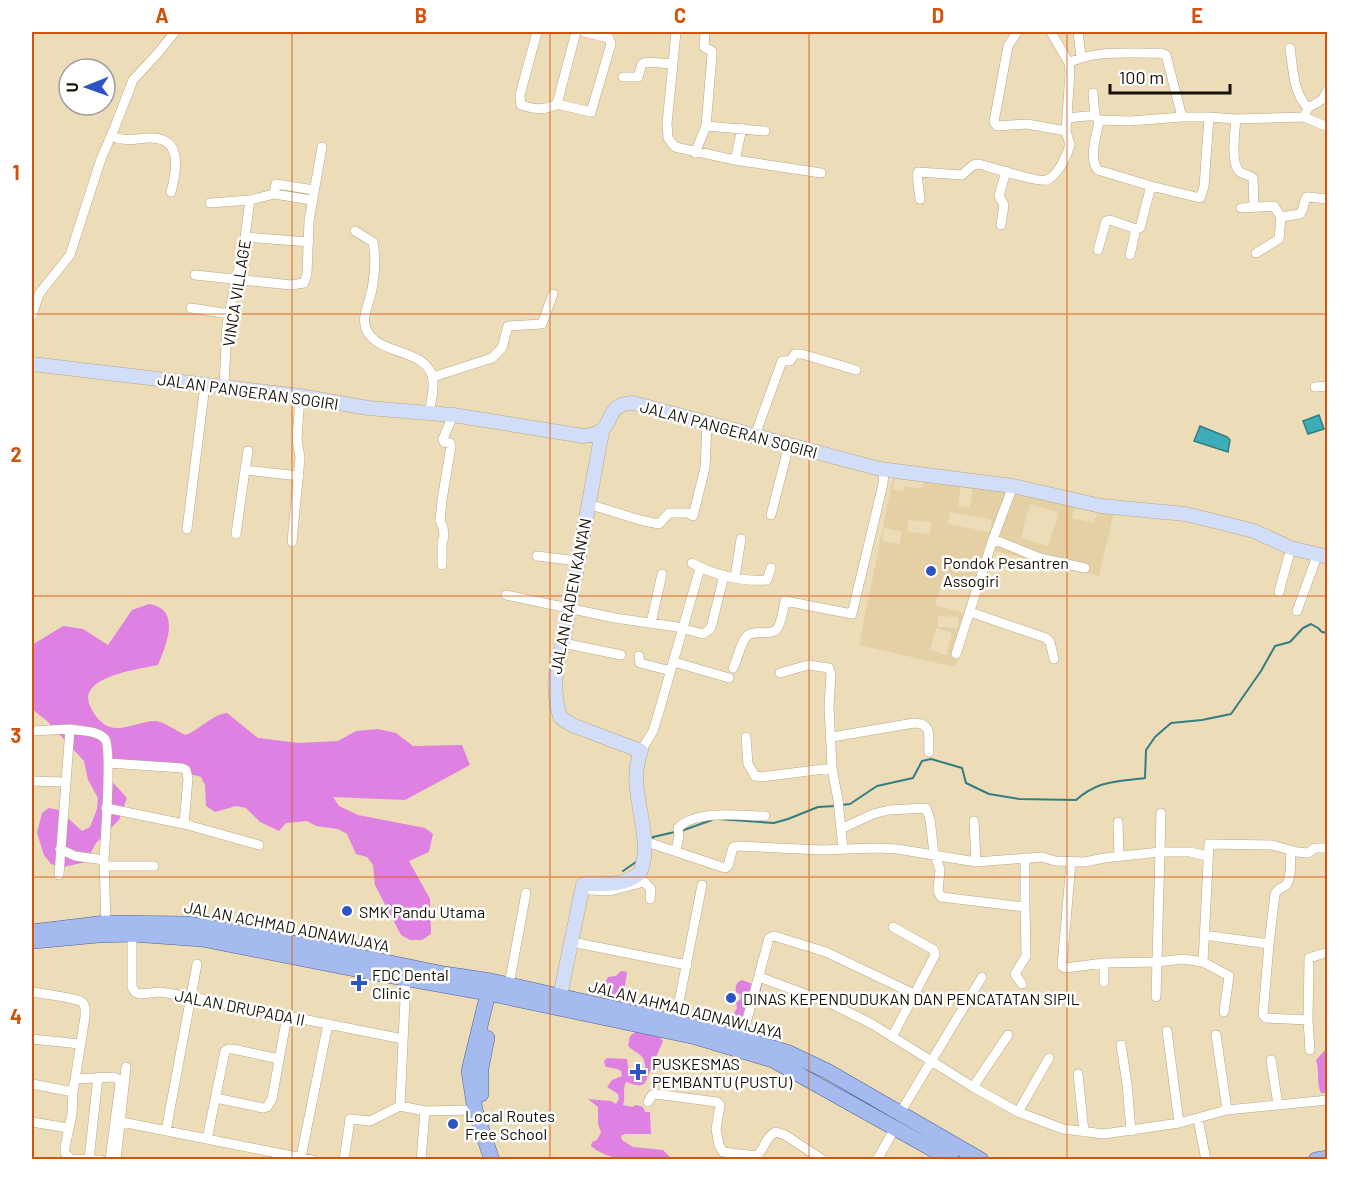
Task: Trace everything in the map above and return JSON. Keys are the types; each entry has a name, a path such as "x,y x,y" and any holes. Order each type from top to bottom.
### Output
{"main road":[{"name":"JALAN ACHMAD ADNAWIJAYA","path":"32,932 106,923 187,924 248,941 406,978 497,987"},
{"name":"JALAN ACHMAD ADNAWIJAYA","path":"32,942 132,934 248,941 423,970 497,987"},
{"name":"JALAN AHMAD ADNAWIJAYA","path":"497,987 563,996 742,1038 789,1053 856,1097 895,1128 952,1160"},
{"name":"JALAN AHMAD ADNAWIJAYA","path":"497,987 755,1053 835,1084"},
{"path":"497,987 481,1068 480,1085 482,1103 503,1160"},
{"path":"492,1160 475,1110 470,1071 497,987"},
{"name":"JALAN AHMAD ADNAWIJAYA","path":"856,1097 900,1113 981,1160"},
{"path":"1316,1160 1328,1158"}],"street":[{"path":"32,316 39,294 70,255 95,174 133,80 175,32"},
{"path":"537,32 520,95 520,105 549,109 557,104 576,32"},
{"path":"557,104 591,112 611,45 609,38 584,32"},
{"path":"676,32 667,124 668,138 675,147 695,153 821,173"},
{"path":"695,153 706,126 712,55 712,51 704,48 705,32"},
{"path":"1017,32 1008,46 994,123 997,126 1027,124 1066,131"},
{"path":"920,199 918,172 962,175 973,165 979,165 1036,181 1046,180 1060,166 1070,145 1066,131 1069,63 1051,32"},
{"path":"1078,32 1081,57"},
{"path":"1290,48 1298,93 1306,113 1328,127"},
{"path":"1069,63 1081,57 1105,54 1161,53 1166,55 1182,117"},
{"path":"623,77 638,77 642,64 673,64"},
{"path":"1067,118 1130,121 1182,117 1236,119 1306,113 1323,99 1328,89"},
{"path":"1093,93 1097,118 1094,165 1098,170 1200,198 1204,184 1209,117"},
{"path":"1236,119 1235,162 1241,173 1253,178 1254,206"},
{"path":"706,126 765,130"},
{"path":"735,160 742,128"},
{"path":"111,136 122,141 160,139 170,144 175,154 171,192"},
{"path":"195,275 302,285 306,281 309,221 322,147"},
{"path":"1000,225 1004,205 999,196 1005,171"},
{"path":"1130,255 1136,229 1141,226 1151,186"},
{"path":"210,203 250,200 274,194 313,195"},
{"path":"1281,217 1300,214 1307,197 1328,199"},
{"name":"VINCA VILLAGE","path":"224,387 229,314 250,200"},
{"path":"1241,208 1276,207 1281,217 1279,239 1256,253"},
{"path":"1098,250 1106,221 1110,220 1136,229"},
{"path":"355,231 373,242 375,254 374,280 364,321 368,333 381,345 417,359 425,365 433,377 429,413"},
{"path":"245,237 309,242"},
{"path":"433,377 492,358 502,348 508,326 542,324 553,294"},
{"path":"191,308 229,314"},
{"path":"755,435 782,362 789,362 795,354 802,354 856,370"},
{"name":"JALAN PANGERAN SOGIRI","path":"32,364 300,396 368,408 453,415 583,436 602,432 614,410 623,403 643,405 884,469 1013,486 1101,506 1167,512 1214,520 1254,531 1291,548 1322,556"},
{"path":"187,530 205,384"},
{"path":"1315,387 1328,386"},
{"path":"292,542 300,458 297,439 300,396"},
{"path":"442,565 444,527 440,521 452,446 443,439 453,415"},
{"path":"588,504 659,524 669,513 688,513 693,516 705,468 707,423"},
{"name":"JALAN RADEN KAN'AN","path":"602,432 554,690 560,717 572,725 641,752"},
{"path":"771,515 789,445"},
{"path":"236,534 248,451"},
{"path":"734,668 748,634 773,632 777,629 785,601 852,614 884,469"},
{"path":"245,471 299,476"},
{"path":"956,654 993,539 1013,486"},
{"path":"735,577 741,539"},
{"path":"993,539 1021,552 1085,568"},
{"path":"1279,592 1291,548"},
{"path":"537,556 578,561"},
{"path":"1297,611 1322,556"},
{"path":"563,996 583,885 612,885 625,882 640,873 646,848 636,783 641,752 653,731 672,667 696,566 724,575 766,581 771,568"},
{"path":"651,623 662,574"},
{"path":"507,595 703,634 710,629 724,575"},
{"path":"970,612 1046,638 1050,642 1054,659"},
{"path":"563,643 621,655"},
{"path":"639,656 640,663 729,678"},
{"path":"780,673 808,665 829,668 832,768 843,849"},
{"path":"832,737 923,723 927,726 929,752"},
{"path":"32,731 70,729 91,732 103,737 107,742 106,923"},
{"path":"59,875 64,782 70,729"},
{"path":"746,736 748,764 755,776 832,768"},
{"path":"108,763 186,770 188,778 184,824"},
{"path":"32,781 64,782"},
{"path":"106,808 184,824 259,844"},
{"path":"841,829 873,814 889,810 926,808 930,819 934,854 940,869 938,888 941,897 1025,907"},
{"path":"1156,997 1161,813"},
{"path":"676,850 680,825 687,822 714,815 765,816"},
{"path":"974,821 976,862"},
{"path":"1118,822 1119,857"},
{"path":"1203,962 1208,856 1211,843 1272,844 1291,851 1308,853 1315,848 1328,848"},
{"path":"646,848 659,846 676,850 725,868 728,866 733,847 885,848 976,862 1042,857 1071,863 1161,852 1190,852 1208,856"},
{"path":"60,849 75,856 105,863 154,866"},
{"path":"1291,851 1288,881 1275,894 1263,1015 1266,1018 1308,1020"},
{"path":"1022,984 1015,974 1026,956 1025,858"},
{"path":"1071,863 1062,963 1065,968 1183,958 1203,962 1228,976 1224,1012"},
{"path":"563,996 578,943 588,891 610,891 644,882 651,889 650,899"},
{"path":"675,1022 702,885"},
{"path":"497,987 526,893"},
{"path":"892,1037 935,955 934,950 893,927"},
{"name":"JALAN DRUPADA II","path":"132,934 132,987 135,992 160,992 192,997 403,1039"},
{"path":"1204,935 1269,944"},
{"path":"742,1038 769,938 774,936 826,952 914,994"},
{"path":"578,943 687,964"},
{"path":"1310,1050 1309,958 1328,952"},
{"path":"1104,963 1104,982"},
{"path":"166,1131 197,964"},
{"path":"759,977 832,1004 892,1037 973,1088 1018,1112 1063,1129 1104,1134 1179,1123 1227,1110 1328,1100"},
{"path":"900,1113 982,977"},
{"path":"400,1106 406,978"},
{"path":"32,992 82,1002 85,1005 65,1153 71,1159 101,1160"},
{"path":"216,1098 267,1107 272,1100 287,1016"},
{"path":"301,1157 328,1024"},
{"path":"1167,1031 1179,1123"},
{"path":"973,1088 1008,1035"},
{"path":"1216,1035 1227,1110"},
{"path":"32,1039 81,1039"},
{"path":"1121,1045 1131,1131"},
{"path":"207,1139 225,1051 228,1049 279,1059"},
{"path":"1018,1112 1049,1058"},
{"path":"1271,1060 1278,1105"},
{"path":"110,1160 126,1067"},
{"path":"1078,1074 1084,1132"},
{"path":"75,1079 98,1077 118,1079 116,1160"},
{"path":"88,1159 98,1077"},
{"path":"32,1084 73,1092"},
{"path":"648,1102 655,1094 714,1101 720,1105 717,1136 723,1152 756,1156 760,1154 772,1133 776,1132 817,1158"},
{"path":"344,1160 350,1119 370,1121 400,1106 425,1111 475,1110"},
{"path":"421,1160 425,1111"},
{"path":"1198,1119 1206,1160"},
{"path":"118,1121 207,1139 268,1155 312,1160"},
{"path":"32,1122 68,1128"},
{"path":"877,1160 895,1128"}],"shaded area":[{"name":"Pondok Pesantren Assogiri","path":"894,473 1114,511 1099,576 995,551 955,667 859,645","holes":["895,475 924,479 922,489 904,486 903,491 893,490","961,487 973,489 970,508 958,506","1030,504 1059,513 1048,546 1021,538","1075,507 1097,513 1094,523 1072,518","950,512 992,520 990,532 948,524","908,520 931,522 930,534 908,532","884,528 902,532 900,544 882,541","943,576 972,584 964,613 935,605","938,616 958,617 958,628 938,627","936,628 952,633 946,655 930,650"]},
{"path":"149,604 159,607 168,620 169,629 165,648 158,665 111,676 92,689 88,697 91,708 107,726 121,728 156,721 185,735 221,714 227,713 258,738 299,743 338,741 356,731 378,729 396,733 413,746 462,745 470,765 405,800 333,797 339,806 358,815 425,828 433,834 429,852 409,861 430,899 431,934 422,940 410,940 401,935 375,885 373,865 367,857 356,854 347,834 338,829 316,826 307,821 286,823 279,831 260,822 246,808 236,806 215,812 206,806 205,785 201,777 173,769 109,765 107,776 127,798 119,820 96,843 86,862 63,867 51,864 44,855 37,833 42,813 49,808 59,810 82,831 90,827 97,809 98,798 88,780 84,761 47,721 32,709 32,645 63,626 83,629 108,645 132,610"},
{"path":"621,971 627,972 625,986 630,996 628,1000 624,1002 607,999 603,987 608,977 616,976"},
{"path":"742,980 755,985 762,983 760,996 756,998 741,1031 732,1028 731,1022 737,1008 736,1002 740,1000 741,995 736,992 736,987"},
{"path":"638,1030 657,1034 663,1041 645,1083 639,1085 626,1082 623,1105 632,1107 636,1105 643,1107 645,1112 650,1112 651,1134 625,1134 621,1136 622,1140 633,1147 663,1150 672,1159 629,1160 609,1156 591,1146 601,1132 598,1124 598,1107 588,1099 611,1101 616,1104 619,1099 618,1094 607,1087 612,1080 622,1076 621,1071 605,1066 604,1061 607,1058 627,1059 629,1072 632,1075 641,1075 645,1072 643,1058 628,1046 630,1036"},
{"path":"1327,1048 1327,1093 1321,1093 1316,1060"}],"water":[{"path":"1319,415 1324,429 1308,434 1303,421"},
{"path":"1200,426 1227,437 1230,440 1228,452 1194,441"}],"waterway":[{"path":"841,805 850,804 877,786 913,778 922,761 931,759 962,768 966,783 989,794 1019,799 1076,800 1100,785 1145,778 1146,750 1155,737 1171,723 1231,714 1261,671 1275,646 1290,642 1303,628 1311,624 1322,632 1328,633"},
{"path":"718,819 774,823 818,807 835,806"},
{"path":"681,831 712,820"},
{"path":"652,841 653,837 675,832"},
{"path":"623,871 636,862"}],"place":[{"name":"Pondok Pesantren Assogiri","path":"931,571"},
{"name":"SMK Pandu Utama","path":"347,911"},
{"name":"FDC Dental Clinic","path":"359,983"},
{"name":"DINAS KEPENDUDUKAN DAN PENCATATAN SIPIL","path":"731,998"},
{"name":"PUSKESMAS PEMBANTU (PUSTU)","path":"638,1072"},
{"name":"Local Routes Free School","path":"453,1124"}]}
